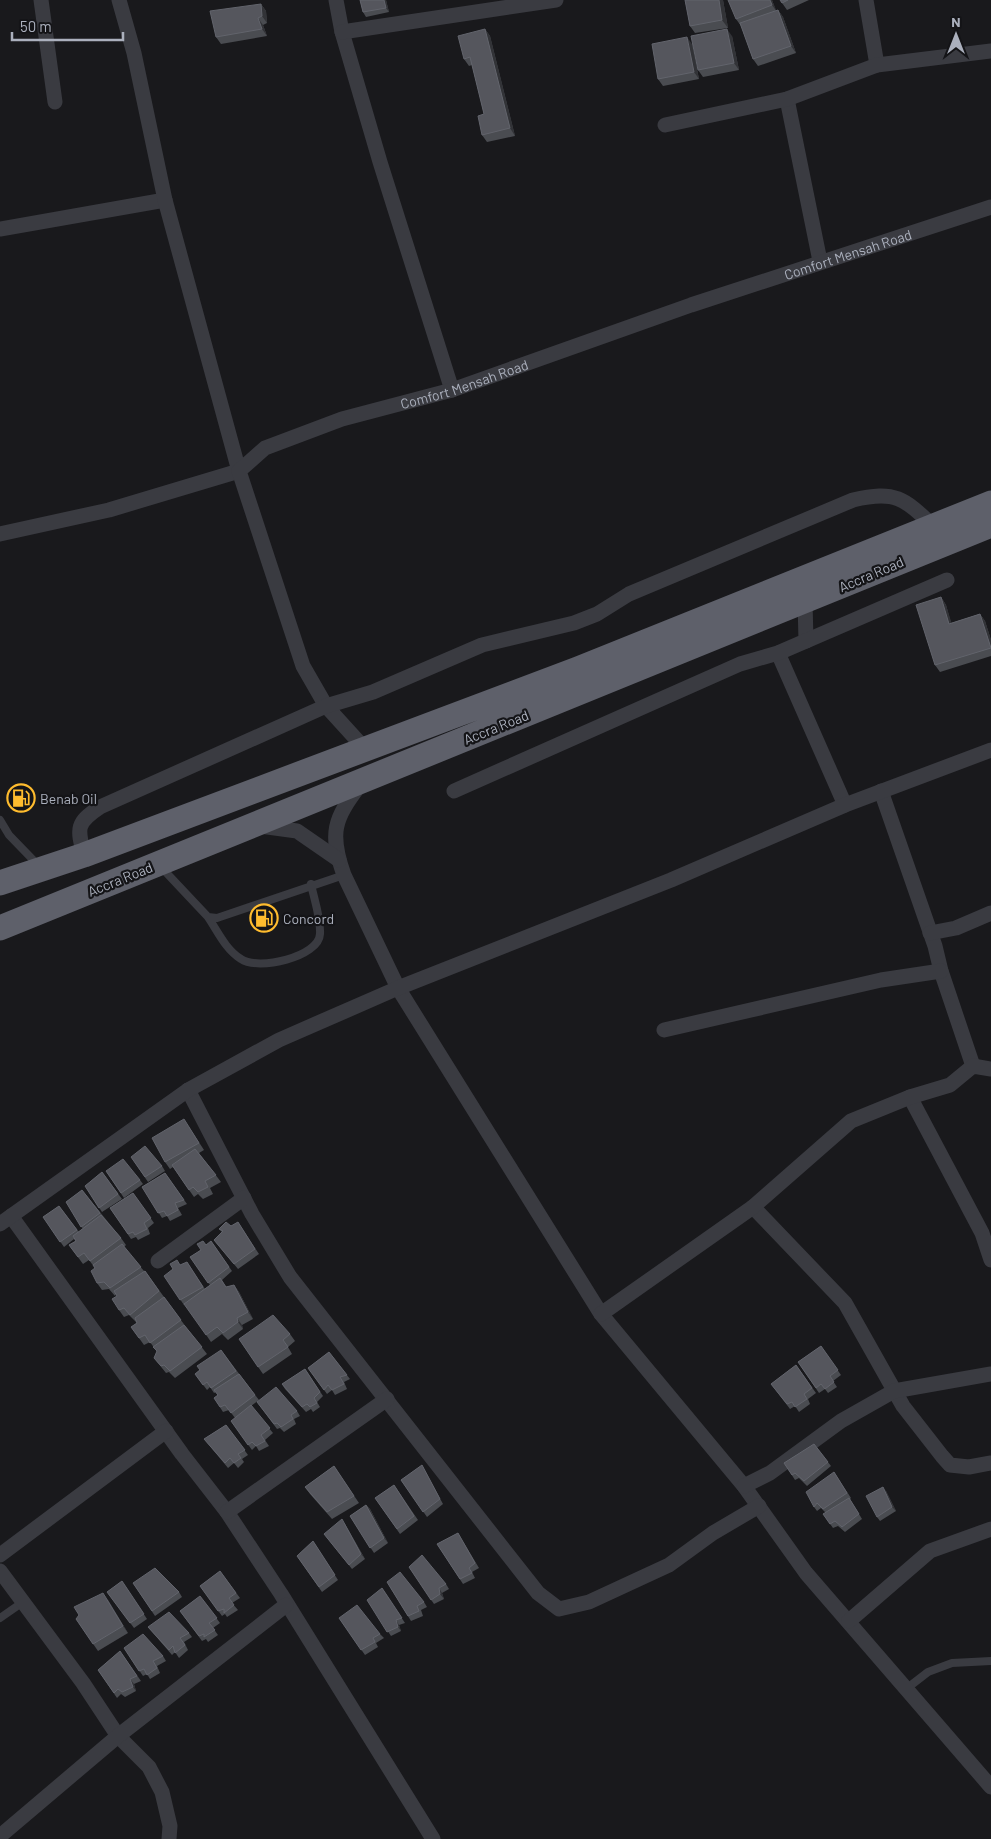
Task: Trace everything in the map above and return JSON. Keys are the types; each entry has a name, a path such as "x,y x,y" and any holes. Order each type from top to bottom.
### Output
{"highway":[{"name":"Accra Road","path":"0,883 84,855 578,669 991,503"},
{"name":"Accra Road","path":"0,928 991,525"}],"street":[{"path":"41,0 55,102"},
{"path":"119,0 134,52 165,200 238,471 303,666 326,706 366,750"},
{"path":"336,0 342,32 380,162 452,390"},
{"path":"342,32 556,0"},
{"path":"866,0 877,65"},
{"path":"665,125 787,100 877,65 991,51"},
{"path":"787,100 820,261"},
{"path":"0,228 165,200"},
{"name":"Comfort Mensah Road","path":"238,471 265,448 342,419 452,390 820,261 991,207"},
{"path":"0,534 109,510 238,471"},
{"path":"84,855 78,832 84,818 100,807 326,706 373,692 482,644 514,635 560,627 590,617 629,594 853,500 874,495 899,498 911,505 933,526"},
{"path":"454,791 740,664 778,654 947,580"},
{"path":"805,601 806,641"},
{"path":"778,654 845,805"},
{"path":"433,1839 227,1512 5,1220 188,1090 279,1040 398,988 671,880 845,805 991,750"},
{"path":"363,781 342,809 335,832 338,860 344,875 398,988 602,1314 744,1486 806,1573 988,1779"},
{"path":"882,791 936,946 941,972 973,1066"},
{"path":"255,825 297,831 338,860"},
{"path":"930,933 956,928 991,914"},
{"path":"664,1030 871,982 941,972"},
{"path":"602,1314 752,1207 850,1121 950,1085 973,1066 991,1069"},
{"path":"188,1090 244,1198 290,1277 538,1593 559,1609 589,1602 669,1565 713,1533 759,1506"},
{"path":"910,1098 982,1233 991,1260"},
{"path":"158,1260 244,1198"},
{"path":"752,1207 845,1302 908,1413 950,1465 969,1467 991,1463"},
{"path":"744,1486 770,1472 841,1421 894,1391 991,1374"},
{"path":"227,1512 387,1399"},
{"path":"0,1555 166,1431"},
{"path":"849,1621 930,1551 991,1529"},
{"path":"0,1571 83,1683 118,1736 149,1767 162,1792 170,1826 170,1839"},
{"path":"0,1836 118,1736 286,1605"}],"lane":[{"path":"0,820 9,835 42,869"},
{"path":"0,839 9,835"},
{"path":"158,864 208,917 231,952 243,961 274,964 294,957 315,946 320,934 311,884"},
{"path":"208,917 229,915 311,884 344,875"},
{"path":"0,1618 23,1602"},
{"path":"906,1688 928,1672 952,1663 991,1661"}],"building":[{"path":"360,0 384,0 386,8 363,12"},
{"path":"685,0 719,0 722,20 690,26"},
{"path":"728,0 770,0 772,5 736,19"},
{"path":"261,4 262,16 258,18 262,29 216,37 210,11"},
{"path":"778,10 791,46 753,59 740,23"},
{"path":"485,29 510,128 482,135 478,116 484,114 470,57 464,59 458,36"},
{"path":"727,29 734,63 698,70 691,36"},
{"path":"687,37 694,72 658,79 652,44"},
{"path":"941,597 949,624 980,614 991,648 935,665 916,605"},
{"path":"184,1119 199,1143 165,1162 152,1138"},
{"path":"145,1146 162,1166 145,1177 131,1157"},
{"path":"195,1149 216,1175 205,1181 208,1187 198,1192 193,1187 189,1190 172,1165"},
{"path":"123,1159 140,1180 121,1193 106,1171"},
{"path":"102,1172 118,1194 99,1208 85,1186"},
{"path":"165,1173 184,1200 175,1203 178,1210 167,1216 164,1211 158,1213 142,1187"},
{"path":"82,1190 100,1213 81,1227 66,1202"},
{"path":"133,1193 151,1218 144,1223 147,1229 135,1235 133,1232 128,1234 110,1208"},
{"path":"59,1206 77,1230 60,1242 43,1217"},
{"path":"101,1215 121,1238 90,1261 84,1253 78,1257 69,1245 76,1241 73,1236"},
{"path":"226,1222 231,1226 238,1222 255,1249 234,1264 214,1240 223,1231 219,1229"},
{"path":"203,1241 206,1245 211,1241 229,1267 208,1283 190,1257 201,1250 197,1244"},
{"path":"122,1244 141,1267 110,1288 104,1282 97,1283 91,1271 95,1268 93,1265"},
{"path":"177,1260 180,1265 187,1262 203,1287 180,1300 164,1276 173,1269 170,1264"},
{"path":"145,1271 159,1291 130,1315 124,1308 119,1310 112,1299 117,1296 114,1291"},
{"path":"220,1278 226,1287 234,1285 248,1312 237,1318 238,1322 223,1333 217,1327 206,1335 184,1304"},
{"path":"164,1297 181,1320 150,1343 145,1335 139,1338 131,1327 137,1323 135,1318"},
{"path":"273,1315 290,1334 283,1340 288,1347 258,1367 239,1339"},
{"path":"184,1325 202,1347 170,1371 164,1365 161,1366 154,1358 157,1351 153,1347"},
{"path":"821,1346 838,1370 830,1376 834,1382 825,1389 821,1384 816,1388 798,1362"},
{"path":"221,1350 236,1371 211,1388 207,1382 203,1385 195,1374 200,1370 197,1366"},
{"path":"329,1352 347,1375 340,1377 344,1384 332,1390 328,1385 324,1390 308,1368"},
{"path":"796,1365 812,1388 804,1394 807,1399 795,1407 792,1402 787,1404 771,1384"},
{"path":"305,1369 320,1392 314,1398 317,1403 310,1407 307,1404 302,1407 282,1384"},
{"path":"239,1374 255,1395 231,1413 225,1405 220,1407 214,1398 218,1395 214,1390"},
{"path":"276,1387 297,1411 291,1415 293,1419 281,1427 277,1423 274,1424 257,1402"},
{"path":"251,1405 270,1428 261,1435 265,1441 256,1446 252,1442 248,1445 231,1421"},
{"path":"226,1425 245,1450 238,1454 241,1458 234,1463 230,1458 225,1463 204,1439"},
{"path":"814,1444 828,1462 804,1481 795,1473 792,1475 784,1463"},
{"path":"422,1465 440,1499 423,1512 401,1480"},
{"path":"334,1466 354,1496 327,1512 305,1487"},
{"path":"834,1472 847,1493 823,1509 817,1503 814,1507 806,1492"},
{"path":"394,1485 414,1516 397,1529 375,1498"},
{"path":"883,1487 892,1507 877,1517 866,1496"},
{"path":"849,1498 859,1514 842,1527 835,1521 830,1524 823,1514"},
{"path":"366,1505 384,1538 370,1548 350,1516"},
{"path":"342,1519 361,1554 349,1565 324,1534"},
{"path":"458,1533 475,1563 469,1568 472,1573 460,1579 437,1544"},
{"path":"313,1541 335,1575 319,1587 297,1556"},
{"path":"422,1555 446,1584 439,1588 440,1594 431,1600 409,1567"},
{"path":"155,1568 179,1592 152,1611 133,1583"},
{"path":"220,1571 236,1593 229,1598 234,1605 224,1613 224,1609 218,1611 200,1586"},
{"path":"400,1572 424,1602 417,1606 419,1611 408,1616 387,1582"},
{"path":"122,1581 144,1614 130,1623 107,1592"},
{"path":"382,1588 402,1618 396,1620 398,1627 387,1632 367,1600"},
{"path":"103,1593 123,1626 93,1644 76,1619 79,1615 74,1607"},
{"path":"200,1596 217,1618 209,1623 215,1630 204,1637 204,1634 199,1636 180,1611"},
{"path":"357,1605 380,1634 373,1638 375,1642 361,1650 339,1618"},
{"path":"169,1612 189,1633 180,1638 185,1645 175,1653 173,1646 169,1650 148,1627"},
{"path":"143,1634 163,1656 153,1661 157,1668 147,1675 144,1669 139,1671 124,1648"},
{"path":"120,1651 137,1676 130,1679 133,1687 122,1692 118,1689 114,1693 98,1670"}],"place":[{"name":"Benab Oil","path":"21,798"},
{"name":"Concord","path":"264,918"}]}
